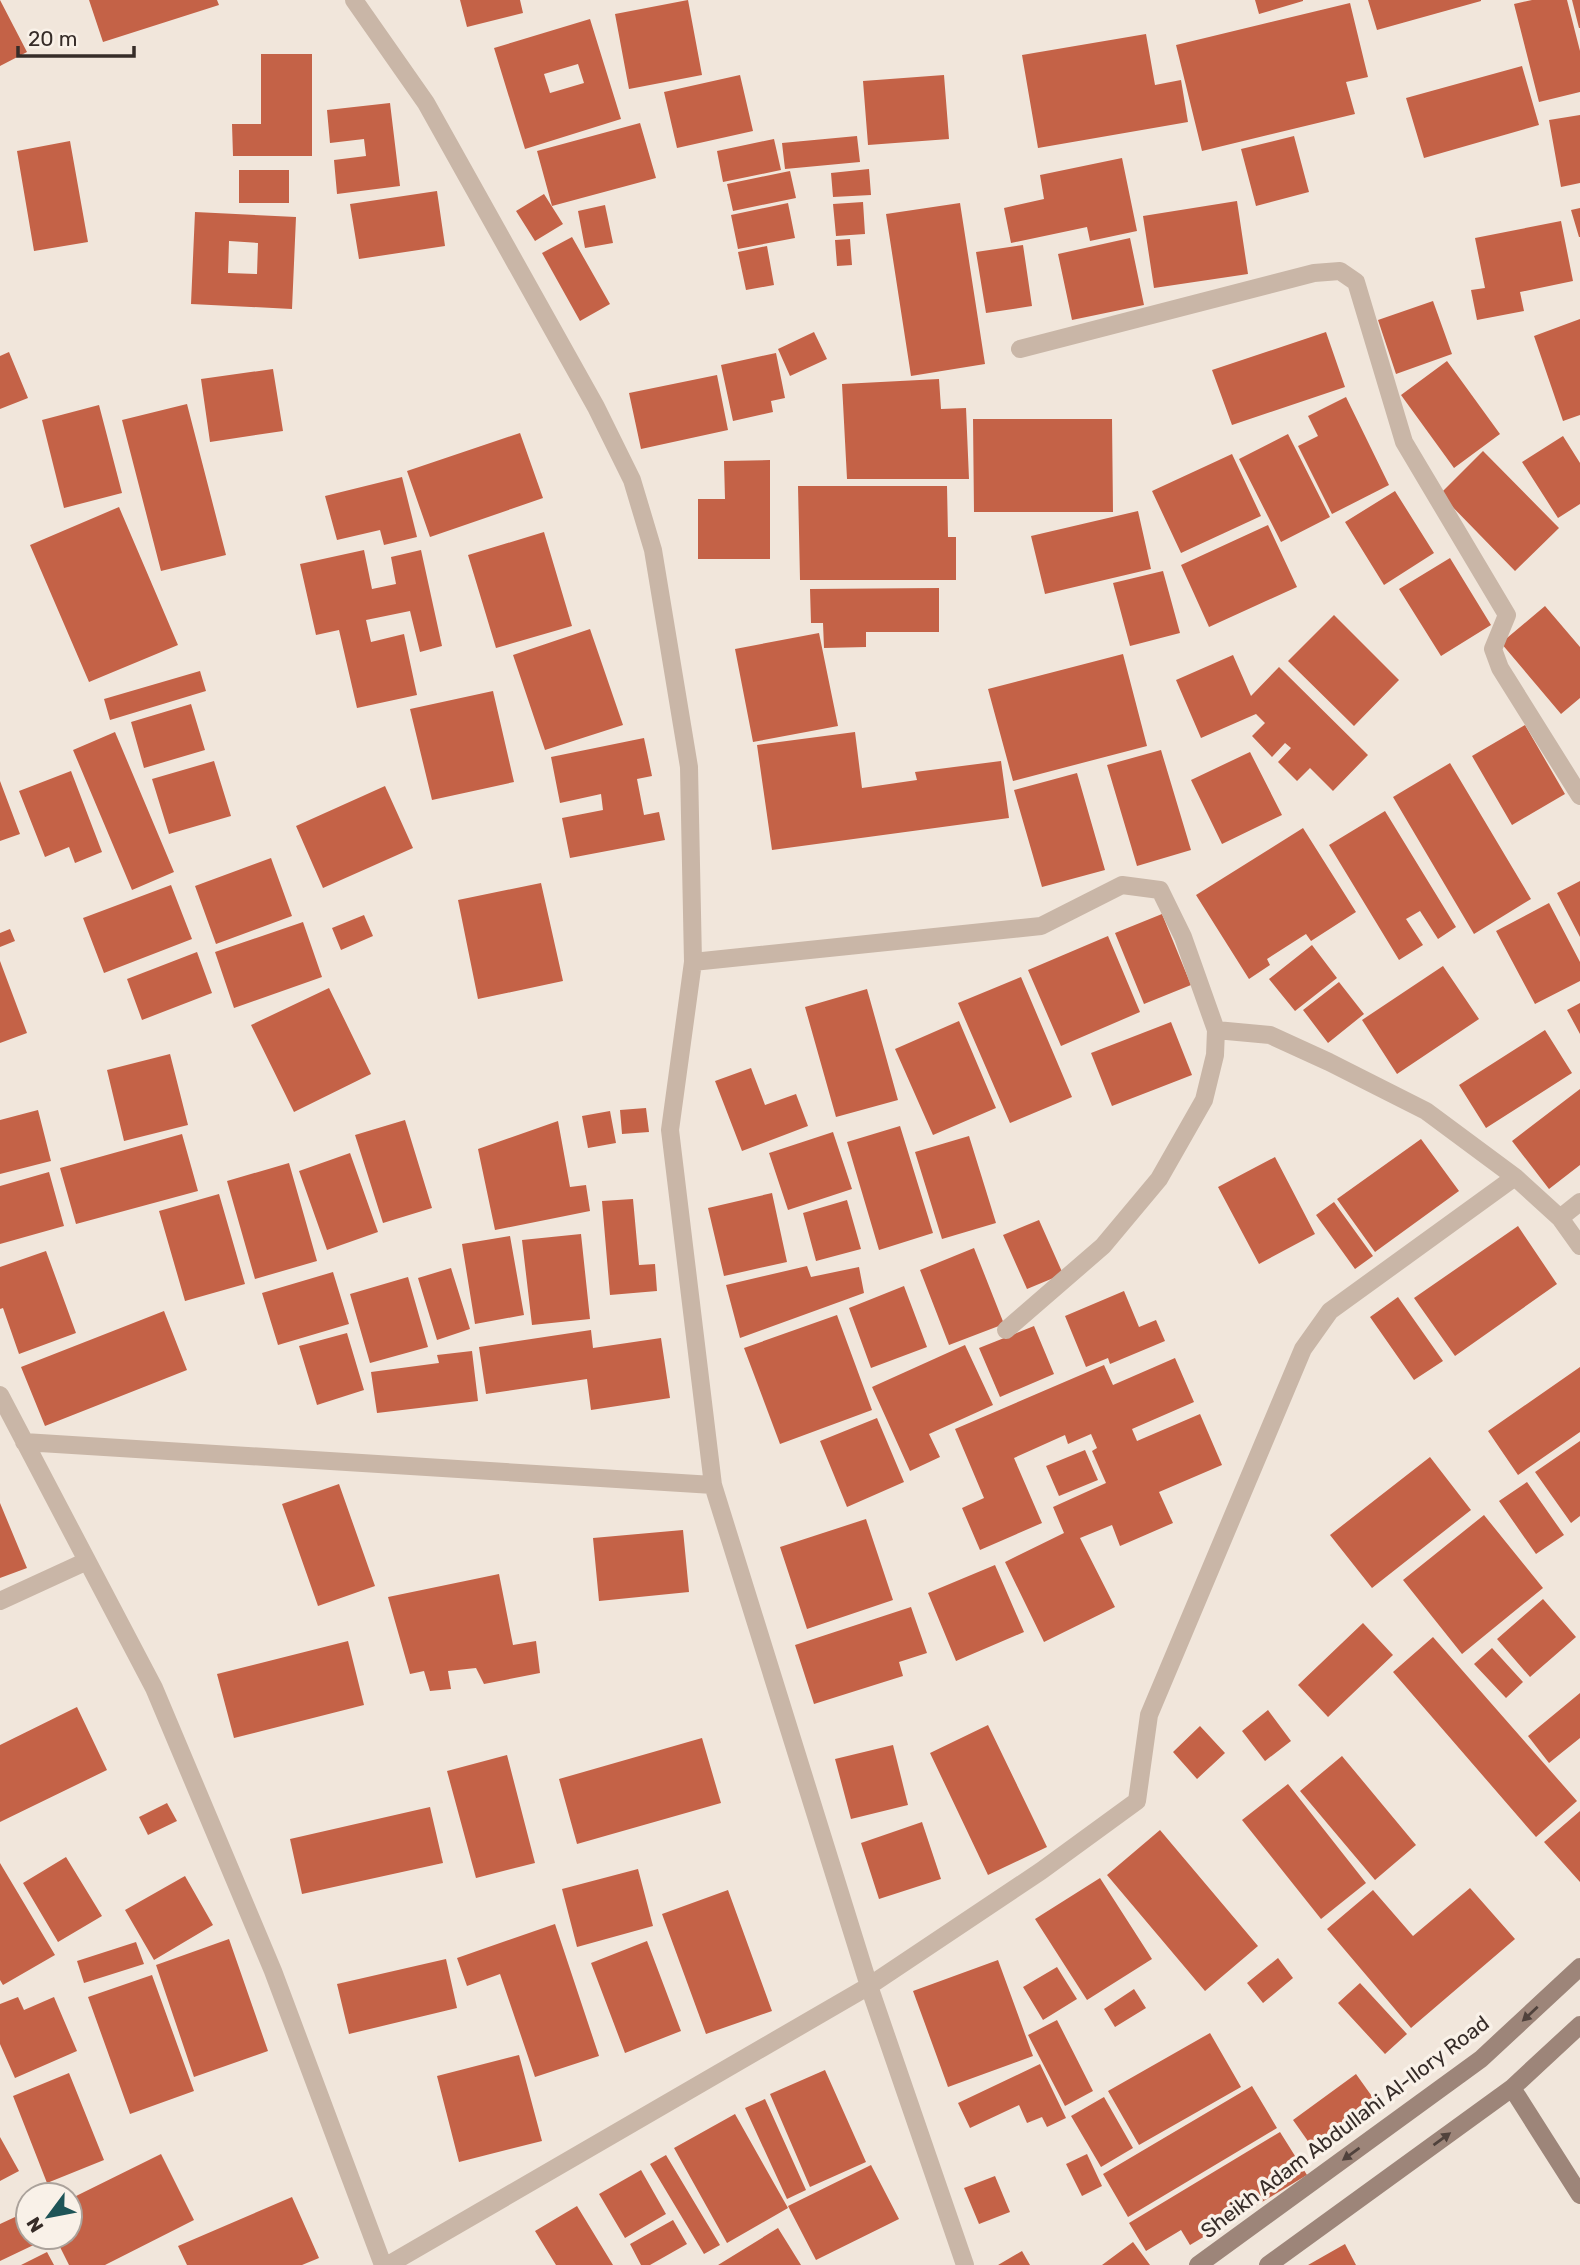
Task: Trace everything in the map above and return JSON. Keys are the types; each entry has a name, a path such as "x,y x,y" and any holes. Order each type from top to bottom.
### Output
{"street":[{"path":"354,0 426,103 596,407 632,480 653,550 689,767 693,962 670,1130 713,1485 869,1986 965,2265"},
{"path":"1020,349 1314,273 1340,271 1356,282 1404,442 1507,615 1493,649 1500,668 1580,796"},
{"path":"693,962 1041,926 1122,885 1160,890 1183,937 1216,1030 1215,1055 1204,1100 1159,1179 1102,1246 1006,1330"},
{"path":"1216,1030 1270,1035 1426,1111 1515,1177 1560,1218 1580,1246"},
{"path":"388,2265 869,1986 1041,1871 1137,1801 1149,1715 1303,1349 1329,1311 1515,1177"},
{"path":"1560,1218 1580,1202"},
{"path":"0,1395 154,1688 273,1971 383,2265"},
{"path":"24,1442 713,1485"},
{"path":"0,1601 88,1561"},
{"name":"Sheikh Adam Abdullahi Al-Ilory Road","path":"1198,2265 1481,2059 1580,1967"},
{"path":"1268,2265 1512,2088 1580,2025"},
{"path":"1512,2088 1580,2195"}],"building":[{"path":"0,0 27,52 0,66"},
{"path":"89,0 217,0 219,5 103,42"},
{"path":"460,0 520,0 523,13 467,27"},
{"path":"688,0 702,75 629,89 615,14"},
{"path":"1255,0 1303,0 1303,1 1259,14"},
{"path":"1368,0 1481,0 1481,1 1377,30"},
{"path":"1532,0 1567,0 1580,51 1580,92 1539,102 1514,4"},
{"path":"1572,0 1580,0 1580,28 1579,28"},
{"path":"1350,3 1368,77 1346,82 1355,114 1202,151 1176,45"},
{"path":"590,19 621,119 525,149 494,48","holes":["578,64 584,83 550,93 544,74"]},
{"path":"1146,34 1155,85 1181,80 1188,122 1038,148 1022,55"},
{"path":"261,54 312,54 312,156 233,156 232,124 261,124"},
{"path":"1522,66 1539,125 1424,158 1406,98"},
{"path":"740,75 753,131 677,148 664,92"},
{"path":"944,75 949,139 868,145 863,81"},
{"path":"390,103 400,186 337,194 334,160 366,156 364,139 330,143 327,110"},
{"path":"1580,115 1580,183 1561,187 1549,120"},
{"path":"640,123 656,178 552,206 537,151"},
{"path":"857,136 860,162 785,169 782,143"},
{"path":"1294,136 1309,192 1256,206 1241,149"},
{"path":"774,139 781,170 723,182 717,151"},
{"path":"70,141 88,242 34,251 17,151"},
{"path":"1122,158 1137,231 1090,241 1087,227 1011,243 1004,208 1044,199 1040,175"},
{"path":"869,169 871,195 833,197 831,173"},
{"path":"239,170 289,170 289,203 239,203"},
{"path":"790,171 796,198 733,211 727,184"},
{"path":"437,191 445,246 359,259 350,204"},
{"path":"544,194 563,224 535,241 516,211"},
{"path":"1237,201 1248,274 1154,288 1143,216"},
{"path":"863,202 865,234 836,236 833,204"},
{"path":"788,203 795,238 738,249 731,215"},
{"path":"960,203 985,364 911,376 886,214"},
{"path":"605,205 613,243 585,248 578,211"},
{"path":"1580,208 1580,237 1579,237 1571,210"},
{"path":"195,212 296,217 292,309 191,304","holes":["229,241 258,243 257,274 228,273"]},
{"path":"1561,221 1573,281 1520,292 1524,311 1477,320 1471,290 1485,288 1475,238"},
{"path":"572,237 610,304 580,321 542,253"},
{"path":"1130,238 1144,305 1072,320 1058,254"},
{"path":"850,239 852,265 837,266 835,240"},
{"path":"1023,245 1032,306 986,313 976,252"},
{"path":"767,246 774,285 746,290 738,252"},
{"path":"1433,301 1452,354 1396,374 1378,320"},
{"path":"1580,319 1580,415 1563,421 1534,336"},
{"path":"814,332 827,359 790,376 778,349"},
{"path":"1326,332 1345,387 1232,425 1212,370"},
{"path":"9,352 28,398 0,409 0,356"},
{"path":"776,353 785,398 771,401 773,412 733,421 721,365"},
{"path":"1447,361 1500,434 1454,468 1401,395"},
{"path":"273,369 283,431 210,442 201,379"},
{"path":"717,375 728,430 641,449 629,393"},
{"path":"939,379 941,409 966,408 969,479 847,479 842,384"},
{"path":"1346,397 1389,485 1332,514 1298,446 1318,436 1308,416"},
{"path":"187,404 226,555 161,571 122,420"},
{"path":"99,405 122,493 64,508 42,420"},
{"path":"973,419 1112,419 1113,512 974,512"},
{"path":"520,433 543,498 430,537 407,471"},
{"path":"1288,434 1330,517 1281,542 1239,459"},
{"path":"1563,436 1580,463 1580,504 1558,518 1522,462"},
{"path":"1483,451 1559,528 1515,571 1440,494"},
{"path":"1232,454 1261,516 1181,553 1152,491"},
{"path":"770,460 770,559 698,559 698,499 725,499 724,461"},
{"path":"402,477 417,537 384,545 380,530 337,540 325,496"},
{"path":"798,486 947,486 948,537 956,537 956,580 800,580"},
{"path":"1395,491 1434,553 1384,585 1345,522"},
{"path":"119,507 178,645 89,682 30,545"},
{"path":"1138,511 1151,569 1045,594 1031,536"},
{"path":"1268,525 1297,587 1209,627 1181,565"},
{"path":"544,532 572,626 496,648 468,555"},
{"path":"364,550 372,589 396,584 391,557 421,550 442,646 420,652 410,611 366,620 371,642 404,634 417,695 357,708 339,630 316,635 300,564"},
{"path":"1450,558 1491,625 1441,656 1399,589"},
{"path":"1163,571 1180,633 1130,646 1113,583"},
{"path":"939,588 939,632 866,632 866,647 824,648 823,623 811,623 810,589"},
{"path":"1545,606 1580,647 1580,698 1561,714 1501,643"},
{"path":"1334,615 1399,680 1354,726 1288,661"},
{"path":"590,629 623,725 545,750 513,655"},
{"path":"819,633 838,726 753,742 735,649"},
{"path":"1123,654 1147,746 1013,781 988,689"},
{"path":"1233,655 1251,696 1279,667 1368,755 1333,791 1310,768 1297,781 1278,762 1291,748 1285,743 1272,757 1252,736 1265,723 1256,714 1201,738 1176,680"},
{"path":"200,671 206,691 110,720 104,699"},
{"path":"493,691 514,782 432,800 410,709"},
{"path":"191,704 205,750 144,768 131,722"},
{"path":"1525,725 1565,794 1512,825 1472,756"},
{"path":"115,732 174,872 132,890 73,750"},
{"path":"855,732 862,788 917,780 915,772 1001,761 1009,818 772,850 757,745"},
{"path":"644,738 652,776 637,779 644,815 659,812 665,840 570,858 562,818 603,810 601,794 560,803 551,757"},
{"path":"1161,750 1191,850 1137,866 1107,765"},
{"path":"1250,752 1282,815 1222,844 1191,780"},
{"path":"214,761 231,816 169,834 152,779"},
{"path":"1450,763 1531,899 1474,934 1393,797"},
{"path":"71,771 102,852 75,863 69,847 45,857 19,791"},
{"path":"1077,773 1105,870 1042,887 1014,790"},
{"path":"0,781 20,834 0,841"},
{"path":"385,786 413,848 323,888 296,826"},
{"path":"1385,811 1456,927 1438,939 1420,911 1406,919 1423,945 1399,960 1329,845"},
{"path":"1303,828 1356,912 1311,941 1306,934 1267,959 1270,965 1249,979 1196,895"},
{"path":"271,858 292,916 216,944 195,886"},
{"path":"1580,881 1580,937 1557,893"},
{"path":"541,883 563,981 478,999 458,900"},
{"path":"171,885 192,939 104,973 83,918"},
{"path":"1549,903 1580,962 1580,981 1535,1004 1496,931"},
{"path":"1162,914 1191,985 1144,1004 1115,933"},
{"path":"364,915 373,936 341,950 332,928"},
{"path":"303,922 322,977 234,1008 215,952"},
{"path":"10,929 15,941 0,947 0,933"},
{"path":"1108,936 1140,1012 1061,1046 1028,970"},
{"path":"1312,945 1337,978 1295,1011 1269,979"},
{"path":"197,952 212,993 142,1020 127,979"},
{"path":"0,961 27,1033 0,1043"},
{"path":"1443,966 1479,1019 1397,1074 1362,1020"},
{"path":"1021,977 1072,1097 1010,1123 958,1003"},
{"path":"1339,982 1364,1014 1328,1043 1303,1010"},
{"path":"329,988 371,1074 294,1112 251,1025"},
{"path":"867,989 898,1100 836,1117 805,1007"},
{"path":"1580,1003 1580,1034 1567,1010"},
{"path":"959,1021 996,1108 933,1135 895,1049"},
{"path":"1171,1022 1192,1075 1112,1106 1091,1053"},
{"path":"1545,1030 1572,1073 1486,1128 1459,1085"},
{"path":"170,1054 188,1125 124,1141 107,1070"},
{"path":"751,1068 765,1105 796,1094 808,1126 742,1151 715,1081"},
{"path":"1580,1089 1580,1165 1549,1189 1512,1141"},
{"path":"646,1108 649,1132 622,1134 620,1110"},
{"path":"38,1110 51,1161 0,1174 0,1120"},
{"path":"610,1111 616,1143 588,1148 582,1116"},
{"path":"405,1120 432,1208 383,1223 355,1135"},
{"path":"558,1121 570,1187 586,1185 590,1211 495,1230 478,1149"},
{"path":"900,1126 933,1233 879,1250 847,1142"},
{"path":"833,1132 852,1189 788,1210 769,1153"},
{"path":"182,1134 198,1191 76,1224 60,1168"},
{"path":"969,1136 996,1223 942,1239 915,1152"},
{"path":"1421,1139 1459,1191 1375,1252 1337,1199"},
{"path":"350,1153 378,1232 327,1250 299,1171"},
{"path":"1275,1157 1315,1234 1259,1264 1218,1187"},
{"path":"289,1163 317,1261 255,1279 227,1181"},
{"path":"49,1172 64,1226 0,1244 0,1186"},
{"path":"772,1193 787,1262 724,1276 708,1208"},
{"path":"219,1194 245,1284 185,1301 159,1211"},
{"path":"633,1199 639,1265 655,1264 657,1291 610,1295 602,1201"},
{"path":"847,1200 861,1249 816,1261 803,1213"},
{"path":"1334,1202 1373,1256 1355,1269 1316,1215"},
{"path":"1039,1220 1063,1274 1027,1289 1003,1235"},
{"path":"1518,1226 1557,1284 1455,1356 1414,1298"},
{"path":"581,1234 590,1319 532,1325 522,1240"},
{"path":"510,1236 524,1315 475,1324 462,1244"},
{"path":"974,1248 1004,1324 949,1345 920,1270"},
{"path":"46,1251 76,1333 19,1354 3,1308 0,1309 0,1267"},
{"path":"807,1266 811,1277 859,1267 864,1293 740,1338 726,1285"},
{"path":"451,1268 470,1329 437,1340 418,1278"},
{"path":"333,1272 349,1324 278,1345 262,1293"},
{"path":"408,1277 428,1347 370,1363 350,1294"},
{"path":"904,1286 927,1347 871,1368 849,1308"},
{"path":"1124,1291 1139,1327 1156,1320 1165,1341 1110,1364 1108,1358 1086,1367 1065,1316"},
{"path":"1398,1297 1443,1361 1414,1380 1370,1317"},
{"path":"164,1311 187,1370 45,1426 21,1367"},
{"path":"837,1315 872,1410 780,1444 744,1348"},
{"path":"1034,1326 1054,1374 1000,1397 979,1348"},
{"path":"591,1330 593,1348 661,1338 670,1398 591,1410 587,1379 486,1394 479,1347"},
{"path":"347,1333 364,1390 317,1405 299,1346"},
{"path":"965,1345 993,1405 929,1434 940,1457 910,1471 872,1387"},
{"path":"472,1351 478,1401 377,1413 371,1372 439,1363 437,1355"},
{"path":"1175,1358 1194,1402 1132,1429 1137,1441 1200,1414 1222,1465 1159,1492 1173,1523 1120,1546 1112,1525 1080,1538 1115,1607 1044,1642 1005,1562 1064,1533 1053,1507 1106,1483 1092,1451 1097,1448 1091,1434 1068,1444 1065,1435 1014,1458 1042,1523 980,1550 962,1508 984,1498 955,1429 1104,1365 1113,1385"},
{"path":"1580,1367 1580,1432 1518,1475 1488,1431"},
{"path":"877,1418 904,1482 847,1507 820,1441"},
{"path":"1580,1441 1580,1516 1571,1523 1535,1472"},
{"path":"1085,1450 1098,1480 1059,1496 1046,1466"},
{"path":"1430,1457 1471,1510 1372,1588 1330,1535"},
{"path":"1527,1482 1564,1535 1536,1554 1499,1501"},
{"path":"339,1484 375,1586 318,1606 282,1504"},
{"path":"0,1503 27,1568 0,1578"},
{"path":"1484,1515 1543,1588 1462,1654 1403,1580"},
{"path":"866,1519 893,1600 807,1629 780,1547"},
{"path":"683,1530 689,1592 599,1601 593,1538"},
{"path":"995,1565 1024,1632 956,1661 928,1593"},
{"path":"499,1574 513,1645 536,1641 540,1673 484,1684 476,1668 448,1671 451,1689 430,1691 424,1671 410,1674 388,1597"},
{"path":"1543,1599 1576,1637 1530,1677 1497,1639"},
{"path":"911,1607 927,1653 899,1662 903,1676 814,1704 795,1645"},
{"path":"1363,1623 1393,1655 1328,1717 1298,1685"},
{"path":"1433,1637 1577,1801 1536,1837 1393,1672"},
{"path":"348,1641 364,1705 234,1738 217,1674"},
{"path":"1492,1648 1523,1682 1506,1698 1474,1664"},
{"path":"1580,1693 1580,1738 1549,1763 1528,1736"},
{"path":"77,1707 107,1770 0,1822 0,1745"},
{"path":"1268,1710 1291,1741 1265,1761 1242,1731"},
{"path":"988,1725 1047,1847 988,1875 930,1753"},
{"path":"1200,1726 1225,1753 1197,1779 1173,1752"},
{"path":"702,1738 721,1803 577,1844 559,1779"},
{"path":"893,1745 908,1805 851,1819 835,1759"},
{"path":"507,1755 535,1863 476,1878 447,1771"},
{"path":"1342,1756 1416,1845 1375,1880 1300,1791"},
{"path":"1288,1784 1366,1883 1321,1919 1242,1820"},
{"path":"167,1803 177,1821 148,1835 139,1817"},
{"path":"430,1807 443,1863 302,1894 290,1839"},
{"path":"1580,1811 1580,1882 1544,1842"},
{"path":"922,1822 941,1879 879,1899 861,1843"},
{"path":"1160,1830 1258,1946 1205,1991 1107,1875"},
{"path":"66,1857 102,1916 58,1942 23,1883"},
{"path":"0,1863 55,1955 3,1985 0,1980"},
{"path":"638,1869 653,1926 577,1947 562,1889"},
{"path":"185,1876 213,1925 154,1960 125,1910"},
{"path":"1100,1878 1152,1959 1087,2000 1035,1919"},
{"path":"1470,1888 1515,1939 1411,2028 1327,1929 1373,1890 1413,1936"},
{"path":"728,1890 772,2011 706,2034 662,1914"},
{"path":"555,1924 599,2056 535,2077 500,1974 467,1986 457,1958"},
{"path":"229,1939 268,2051 194,2077 156,1965"},
{"path":"647,1941 681,2031 625,2053 591,1963"},
{"path":"136,1942 144,1964 84,1983 77,1961"},
{"path":"1278,1958 1293,1978 1263,2003 1247,1983"},
{"path":"446,1959 457,2008 349,2034 337,1984"},
{"path":"998,1960 1033,2056 948,2087 913,1991"},
{"path":"1057,1967 1077,1999 1043,2020 1023,1987"},
{"path":"152,1975 194,2091 130,2114 88,1997"},
{"path":"1360,1983 1407,2034 1385,2054 1338,2003"},
{"path":"1134,1989 1146,2008 1115,2027 1104,2009"},
{"path":"18,1997 24,2010 54,1997 77,2051 15,2078 0,2044 0,2004"},
{"path":"1057,2020 1093,2091 1065,2106 1028,2035"},
{"path":"1210,2033 1241,2087 1139,2145 1108,2091"},
{"path":"519,2055 542,2141 459,2162 437,2076"},
{"path":"1040,2064 1066,2118 1047,2127 1042,2117 1027,2123 1019,2105 970,2128 958,2103"},
{"path":"825,2070 866,2162 810,2187 770,2094"},
{"path":"69,2073 104,2160 46,2181 13,2096"},
{"path":"1356,2074 1381,2109 1317,2154 1293,2120"},
{"path":"1252,2086 1277,2128 1128,2217 1103,2174"},
{"path":"1104,2097 1133,2148 1101,2167 1071,2116"},
{"path":"765,2099 806,2190 787,2199 745,2108"},
{"path":"735,2114 788,2208 727,2243 674,2148"},
{"path":"1280,2132 1307,2175 1190,2245 1181,2230 1146,2251 1129,2223"},
{"path":"0,2137 19,2171 0,2181"},
{"path":"161,2154 194,2220 105,2265 69,2265 62,2251 84,2251 84,2192"},
{"path":"1087,2154 1102,2186 1082,2196 1066,2164"},
{"path":"666,2155 720,2245 704,2254 650,2164"},
{"path":"871,2165 899,2219 816,2260 788,2206"},
{"path":"641,2170 666,2214 625,2238 599,2194"},
{"path":"995,2176 1010,2212 979,2224 964,2188"},
{"path":"292,2197 319,2258 302,2265 187,2265 178,2246"},
{"path":"577,2206 613,2265 556,2265 535,2231"},
{"path":"14,2218 14,2251 21,2251 0,2261 0,2224"},
{"path":"673,2220 687,2244 650,2265 641,2265 630,2244"},
{"path":"778,2228 801,2265 718,2265"},
{"path":"1133,2242 1150,2265 1102,2265"},
{"path":"1345,2244 1356,2265 1308,2265"},
{"path":"1022,2251 1030,2265 998,2265"},
{"path":"47,2252 54,2265 21,2265"}]}
